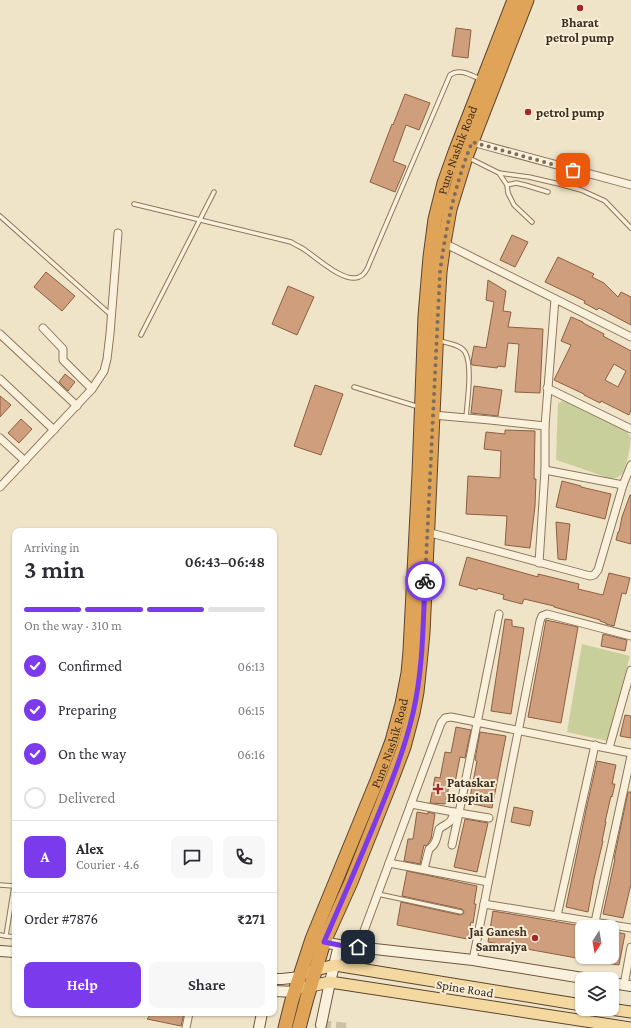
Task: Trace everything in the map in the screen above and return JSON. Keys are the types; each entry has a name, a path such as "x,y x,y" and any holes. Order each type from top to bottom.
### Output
{"highway":[{"name":"Pune Nashik Road","path":"299,1028 316,970 318,941 392,741 402,704 408,673 411,630 427,288 435,219 444,183 455,152 514,0"},
{"name":"Pune Nashik Road","path":"285,1028 300,977 351,882 404,748 413,713 420,664 436,340 440,272 444,243 450,209 466,157 527,0"}],"main road":[{"name":"Spine Road","path":"300,977 316,970 335,965 575,1004"},
{"name":"Spine Road","path":"295,992 330,982 631,1028"},
{"path":"619,1010 631,1012"}],"street":[{"path":"472,142 631,185"},
{"path":"0,487 77,406 92,389 104,370 110,334 118,233"},
{"path":"444,243 631,337"},
{"path":"539,563 545,470 547,388 555,300"},
{"path":"43,328 64,349 63,360 92,389"},
{"path":"0,334 77,406"},
{"path":"0,379 54,430"},
{"path":"547,388 631,429"},
{"path":"433,415 545,426"},
{"path":"0,438 25,461"},
{"path":"427,532 539,563 590,576 594,575 598,570 623,485 631,465"},
{"path":"545,470 623,485"},
{"path":"452,845 457,813 478,723 499,614"},
{"path":"473,960 542,616 547,614 631,636"},
{"path":"609,748 631,670"},
{"path":"358,947 411,804 445,718 595,745 631,753"},
{"path":"557,916 595,745"},
{"path":"595,920 631,756"},
{"path":"411,804 489,818"},
{"path":"424,869 429,850 433,847 439,829 452,820 457,813"},
{"path":"389,862 488,882"},
{"path":"484,904 582,920"},
{"path":"619,926 631,928"},
{"name":"Spine Road","path":"318,941 339,945 473,960 575,977"},
{"path":"320,1027 339,945"},
{"path":"628,985 631,947"},
{"path":"0,951 12,952"},
{"name":"Spine Road","path":"277,979 300,977"},
{"path":"277,991 295,992"},
{"path":"186,1028 188,1016"},
{"path":"259,1028 261,1016"}],"lane":[{"path":"134,204 291,242 333,270 353,279 360,277 365,272 370,262 450,75 459,71 483,80"},
{"path":"466,157 499,173 529,177 581,190 605,201 631,228"},
{"path":"499,173 507,185 508,193 514,205 532,222"},
{"path":"507,185 516,183 548,192"},
{"path":"141,335 214,192"},
{"path":"0,216 111,316"},
{"path":"436,340 458,346 465,352 469,364 466,418"},
{"path":"354,387 422,407"},
{"path":"0,885 12,886"},
{"path":"378,894 461,912"},
{"path":"6,936 12,898"},
{"path":"0,935 12,937"}],"green space":[{"path":"562,401 625,430 631,438 625,468 620,476 612,479 556,460 558,403"},
{"path":"582,644 630,656 607,741 567,732"}],"building":[{"path":"456,28 471,30 468,58 452,56"},
{"path":"405,94 430,103 419,130 406,125 393,161 406,166 395,192 370,182"},
{"path":"512,235 528,242 515,267 500,260"},
{"path":"558,257 594,274 592,277 604,283 618,297 621,292 631,297 631,325 599,308 597,310 584,303 585,301 545,282"},
{"path":"46,272 75,296 62,311 34,287"},
{"path":"488,280 506,291 503,311 511,312 508,327 543,329 540,393 515,392 519,344 508,343 505,367 498,366 497,368 472,365 471,362 474,346 486,348 494,302 486,300"},
{"path":"288,286 314,297 297,335 272,324"},
{"path":"571,317 583,322 604,334 603,336 631,351 631,410 629,415 601,401 600,403 554,380 571,345 561,341","holes":["614,364 626,371 618,387 605,380"]},
{"path":"65,374 75,382 68,391 59,382"},
{"path":"315,385 343,394 321,455 294,446"},
{"path":"474,386 502,390 498,416 471,413"},
{"path":"0,396 11,405 0,417"},
{"path":"21,419 32,429 19,443 8,433"},
{"path":"505,430 535,431 535,506 530,548 505,545 507,516 466,514 468,476 500,478 501,451 484,449 486,432 505,434"},
{"path":"562,481 611,494 605,519 556,507"},
{"path":"631,495 631,544 616,540"},
{"path":"556,522 570,524 566,560 558,559"},
{"path":"467,557 538,577 538,574 579,584 578,589 603,595 609,573 630,578 626,594 622,593 614,626 606,624 600,620 554,606 524,599 522,604 503,599 504,595 459,585"},
{"path":"505,619 512,620 512,626 524,628 511,714 491,711"},
{"path":"546,620 578,627 561,723 528,717"},
{"path":"603,634 627,640 625,651 601,646"},
{"path":"625,715 631,716 631,738 620,736"},
{"path":"456,727 471,730 465,758 460,757 455,783 450,782 445,804 430,803 435,777 440,778 445,752 451,753"},
{"path":"480,732 506,736 492,808 469,803 477,761 475,760"},
{"path":"597,761 616,765 612,784 615,784 605,822 603,841 588,912 566,907"},
{"path":"628,792 631,792 631,884 623,918 603,914"},
{"path":"514,807 533,811 530,826 511,822"},
{"path":"417,812 428,814 428,812 435,814 431,839 426,846 424,845 420,864 404,861 408,839 413,839"},
{"path":"465,819 488,823 477,872 454,867"},
{"name":"Jai Ganesh Samrajya","path":"407,871 477,886 473,923 471,922 467,939 397,925 401,902 460,915 464,912 462,909 402,896"},
{"name":"Jai Ganesh Samrajya","path":"493,911 575,925 575,958 488,942"},
{"path":"619,933 625,934 619,965 612,964 619,964"},
{"path":"150,1016 183,1016 181,1026 147,1019"}],"tunnel":[{"path":"321,1025 348,1028"}],"way so far":[{"path":"425,581 436,328 440,272 450,209 466,157 472,142 573,170"}],"place":[{"name":"Bharat petrol pump","path":"580,8"},
{"name":"petrol pump","path":"528,112"},
{"name":"Pataskar Hospital","path":"438,789"},
{"name":"Jai Ganesh Samrajya","path":"535,938"}],"route":[{"path":"358,947 324,942 351,882 404,748 417,692 423,633 425,581"}]}
